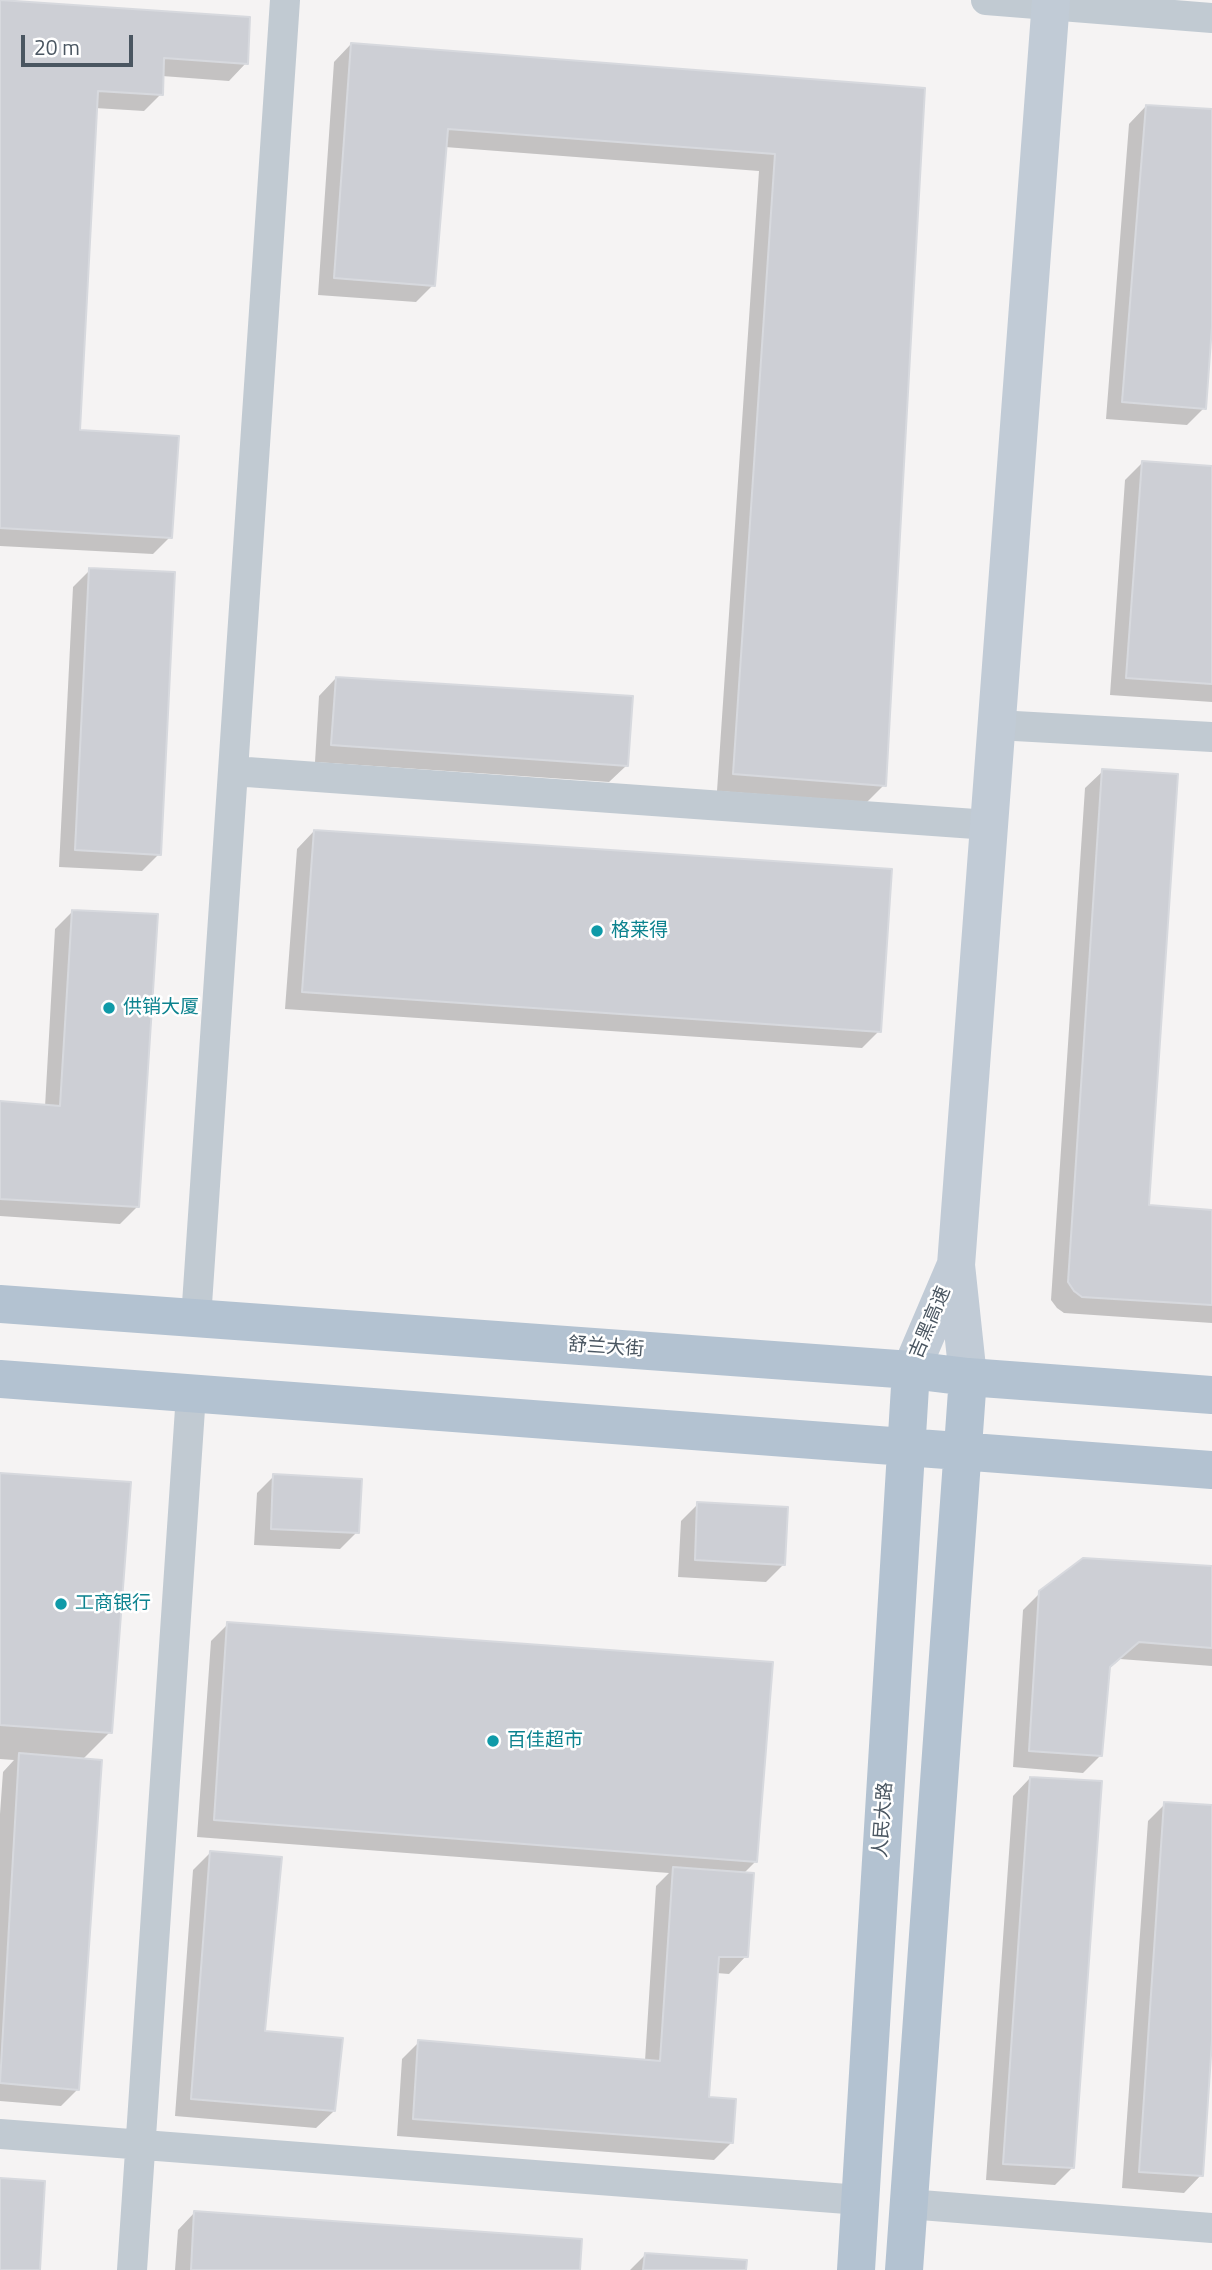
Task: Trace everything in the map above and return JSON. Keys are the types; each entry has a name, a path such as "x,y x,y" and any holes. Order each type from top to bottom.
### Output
{"main road":[{"path":"956,1265 1051,2"},
{"name":"吉黑高速","path":"911,1370 956,1265"},
{"name":"吉黑高速","path":"956,1265 968,1377"},
{"name":"舒兰大街","path":"0,1304 911,1370 968,1377 1212,1395"},
{"name":"人民大路","path":"856,2270 911,1370"},
{"path":"904,2270 968,1377"},
{"path":"0,1379 1212,1469"}],"street":[{"path":"196,1319 285,0"},
{"path":"986,0 1051,2 1212,18"},
{"path":"997,725 1212,737"},
{"path":"233,771 989,825"},
{"path":"132,2270 191,1394"},
{"path":"0,2134 860,2200"},
{"path":"908,2204 1212,2228"}],"building":[{"path":"0,0 250,17 248,64 164,58 163,95 98,91 80,430 179,436 172,538 0,528"},
{"path":"351,43 925,88 886,786 733,774 775,154 448,129 435,286 334,278"},
{"path":"1146,105 1212,109 1212,326 1206,409 1122,402"},
{"path":"1142,461 1212,466 1212,684 1126,678"},
{"path":"89,568 175,572 161,855 75,850"},
{"path":"336,677 633,696 628,766 331,745"},
{"path":"1102,769 1178,774 1149,1205 1212,1210 1212,1305 1082,1297 1068,1282"},
{"name":"格莱得","path":"314,830 892,869 881,1032 302,992"},
{"name":"供销大厦","path":"72,910 158,914 139,1207 0,1199 0,1101 60,1106"},
{"name":"工商银行","path":"0,1473 131,1482 112,1733 0,1725"},
{"path":"273,1474 362,1479 359,1533 271,1529"},
{"path":"697,1502 788,1507 785,1565 695,1560"},
{"path":"1083,1558 1212,1566 1212,1648 1139,1642 1110,1667 1102,1756 1029,1751 1039,1591"},
{"name":"百佳超市","path":"227,1622 773,1662 757,1862 214,1820"},
{"path":"19,1753 102,1760 79,2090 0,2083"},
{"path":"1030,1777 1102,1781 1074,2168 1003,2164"},
{"path":"1164,1802 1212,1805 1212,2040 1203,2176 1139,2172"},
{"path":"210,1851 282,1857 265,2031 343,2038 335,2111 191,2099"},
{"path":"673,1867 754,1873 748,1957 719,1957 709,2097 736,2099 733,2143 413,2119 418,2040 660,2061"},
{"path":"0,2178 45,2181 40,2270 0,2270"},
{"path":"194,2211 582,2239 580,2270 191,2270"},
{"path":"645,2253 747,2260 746,2270 643,2270"}],"place":[{"name":"格莱得","path":"597,931"},
{"name":"供销大厦","path":"109,1008"},
{"name":"工商银行","path":"61,1604"},
{"name":"百佳超市","path":"493,1741"}]}
